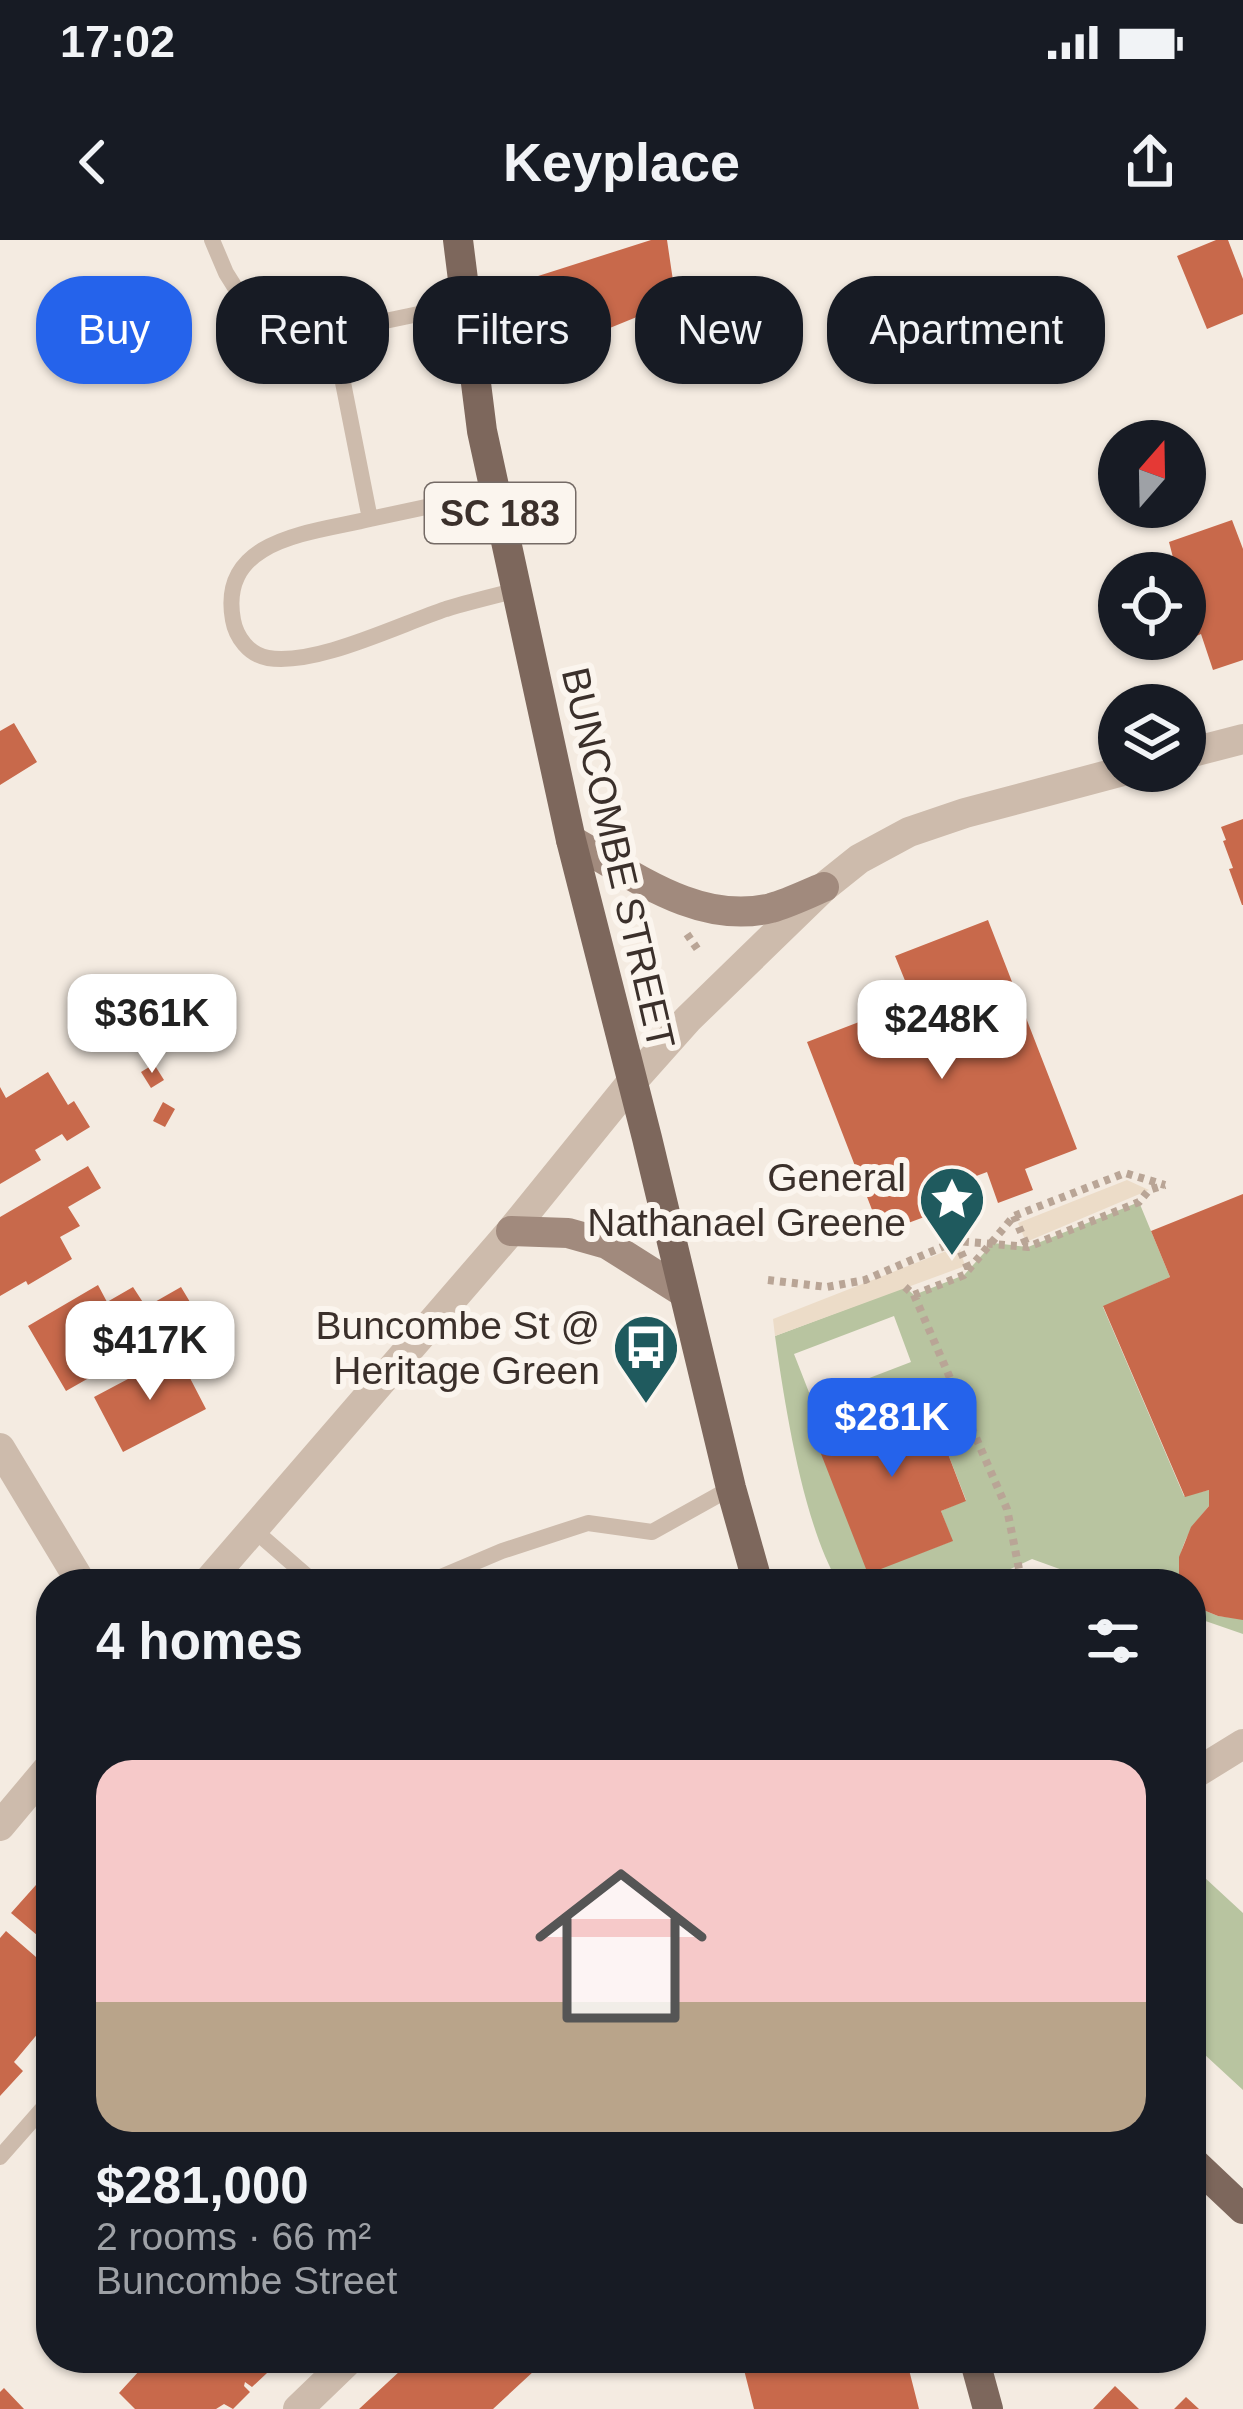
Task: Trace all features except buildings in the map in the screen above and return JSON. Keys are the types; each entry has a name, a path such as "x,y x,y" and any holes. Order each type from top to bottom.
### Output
{"main road":[{"name":"BUNCOMBE STREET","path":"458,240 462,276"},
{"name":"BUNCOMBE STREET","path":"476,384 482,431 572,840 754,1569"},
{"path":"572,840 676,899 726,912 770,908 824,887"},
{"path":"511,1231 568,1234 607,1244 683,1292"},
{"name":"BUNCOMBE STREET","path":"731,1488 771,1569"},
{"path":"1206,2174 1243,2209"},
{"path":"978,2373 988,2409"}],"street":[{"path":"1206,749 1243,739"},
{"path":"219,1569 511,1231 631,1083 688,1019 824,887 859,859 909,832 1098,778"},
{"path":"0,1448 73,1569"},
{"path":"1206,1767 1243,1744"},
{"path":"0,1826 36,1783"},
{"path":"298,2409 335,2373"}],"lane":[{"path":"212,240 228,276"},
{"path":"343,384 370,519"},
{"path":"496,492 270,544 242,566 230,602 236,637 261,658 294,660 518,590"},
{"path":"459,1569 588,1523 652,1532 731,1488"},
{"path":"253,1529 299,1569"},
{"path":"0,2157 36,2116"}],"path":[{"path":"768,1280 827,1287 865,1280 956,1241 993,1243 1028,1247 1139,1202 1148,1190 1165,1185 1125,1173 1014,1216 993,1243 964,1275 914,1295"},
{"path":"1014,1216 1028,1247"},
{"path":"956,1241 969,1270"},
{"path":"905,1287 914,1295 1007,1509 1019,1569"}],"green space":[{"path":"1139,1202 1170,1277 1103,1307 1184,1496 1209,1490 1209,1506 1190,1532 1179,1569 1060,1569 1032,1559 1010,1569 878,1569 952,1541 941,1511 966,1500 927,1400 902,1409 895,1394 843,1415 867,1569 831,1569 806,1498 775,1336 905,1287 914,1295 964,1275 993,1243 1028,1247","holes":["894,1316 911,1362 812,1400 794,1354"]},
{"path":"1206,1611 1243,1619 1243,1634 1206,1621"},
{"path":"1206,1879 1243,1913 1243,2090 1206,2056"}],"shaded area":[{"path":"1127,1180 1149,1190 1026,1242 1018,1223"},
{"path":"959,1246 965,1266 775,1336 773,1319"}],"place":[{"name":"General Nathanael Greene","path":"952,1258"},
{"name":"Buncombe St @ Heritage Green","path":"646,1406"}]}
